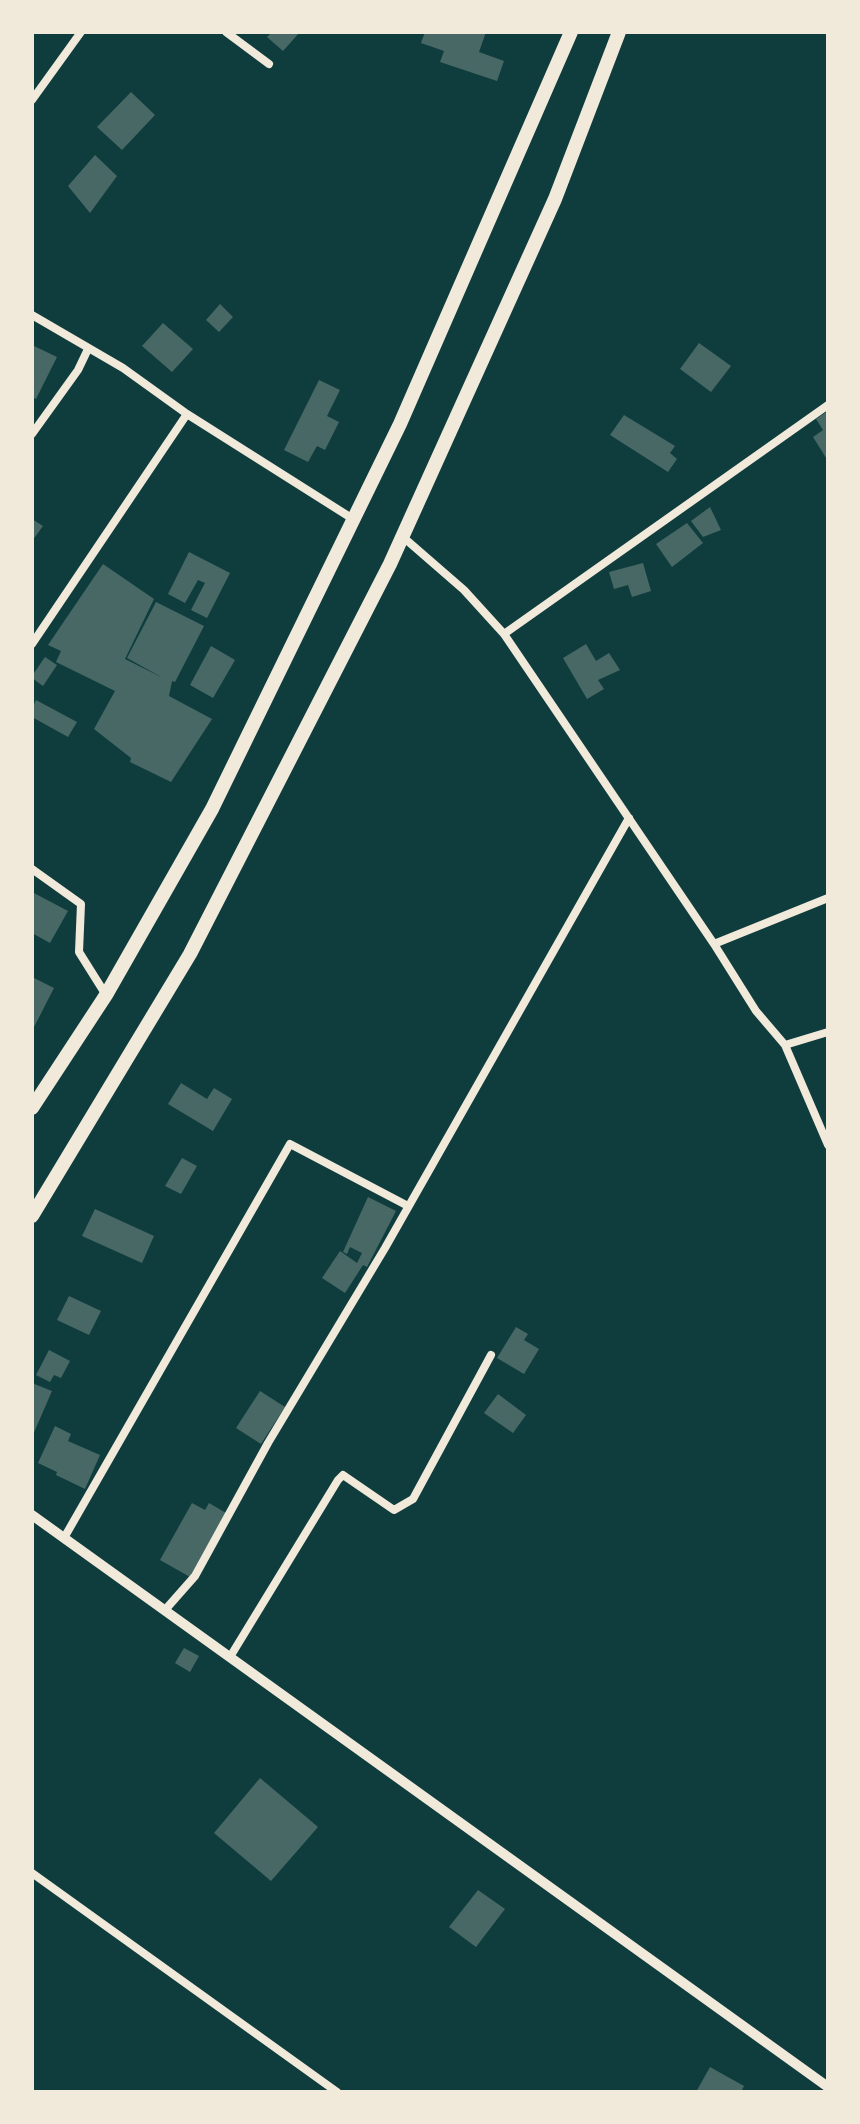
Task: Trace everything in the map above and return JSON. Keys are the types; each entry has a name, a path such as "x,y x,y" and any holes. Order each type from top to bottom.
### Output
{"highway":[{"path":"32,1108 106,995 212,809 400,424 571,32"},
{"path":"32,1216 190,954 403,537 555,199 619,32"}],"street":[{"path":"32,100 81,32"},
{"path":"226,32 269,64"},
{"path":"32,315 123,368 187,414 353,519"},
{"path":"32,434 78,370 88,349"},
{"path":"504,634 828,405"},
{"path":"32,644 187,414"},
{"path":"403,537 464,590 504,634 756,1011 785,1045 828,1145"},
{"path":"165,1610 195,1576 268,1443 408,1206 629,818"},
{"path":"32,869 81,904 79,952 106,995"},
{"path":"714,944 828,898"},
{"path":"785,1045 828,1032"},
{"path":"64,1538 290,1144 408,1206"},
{"path":"230,1657 343,1475 394,1510 413,1499 491,1355"},
{"path":"32,1515 828,2087"},
{"path":"32,1873 337,2092"}],"building":[{"path":"272,32 300,32 283,51 267,37"},
{"path":"425,32 486,32 479,52 504,61 497,81 440,62 444,51 421,43"},
{"path":"131,92 155,115 122,150 97,127"},
{"path":"95,155 117,176 90,213 68,186"},
{"path":"220,304 233,317 219,332 206,320"},
{"path":"163,323 193,349 172,372 142,346"},
{"path":"699,343 731,366 711,392 680,369"},
{"path":"32,345 57,357 36,399 32,397"},
{"path":"319,380 340,390 327,416 339,422 325,450 317,446 308,462 284,450"},
{"path":"828,411 828,461 813,437 823,430 816,419"},
{"path":"624,415 675,446 670,453 677,459 668,472 610,435"},
{"path":"710,507 721,530 703,537 691,521"},
{"path":"32,519 43,526 32,541"},
{"path":"687,523 703,543 672,567 656,544"},
{"path":"189,552 230,573 207,618 191,610 205,583 198,580 185,603 168,594"},
{"path":"643,563 651,591 632,597 628,585 614,589 609,572"},
{"path":"103,564 154,599 125,659 163,678 127,658 156,602 204,626 175,682 172,681 169,696 212,719 171,782 130,762 131,758 94,729 115,691 56,662 61,651 48,645"},
{"path":"586,644 596,661 609,653 620,670 598,680 604,689 587,699 563,658"},
{"path":"211,646 235,660 213,698 190,685"},
{"path":"45,657 57,665 43,686 32,676"},
{"path":"36,700 77,722 68,737 32,717"},
{"path":"32,892 68,911 50,943 32,933"},
{"path":"32,977 54,988 32,1031"},
{"path":"181,1083 207,1099 214,1088 232,1099 213,1131 168,1104"},
{"path":"182,1158 197,1166 181,1194 165,1186"},
{"path":"368,1197 396,1211 367,1267 363,1265 345,1293 322,1278 340,1251 357,1263 362,1253 350,1247 347,1254 343,1252"},
{"path":"95,1209 154,1236 142,1263 82,1236"},
{"path":"69,1296 101,1311 89,1335 57,1320"},
{"path":"516,1327 528,1334 524,1340 539,1349 524,1374 497,1358"},
{"path":"49,1350 70,1361 61,1378 54,1375 50,1382 36,1375"},
{"path":"32,1383 52,1391 32,1437"},
{"path":"260,1391 285,1407 261,1444 236,1428"},
{"path":"498,1394 526,1415 513,1433 484,1413"},
{"path":"55,1426 71,1434 68,1441 100,1455 85,1489 38,1463"},
{"path":"192,1503 205,1510 209,1503 226,1513 190,1577 160,1560"},
{"path":"184,1648 199,1656 190,1672 175,1663"},
{"path":"260,1778 318,1827 271,1881 214,1833"},
{"path":"478,1890 505,1909 476,1947 449,1927"},
{"path":"710,2067 744,2086 741,2092 696,2092"}]}
